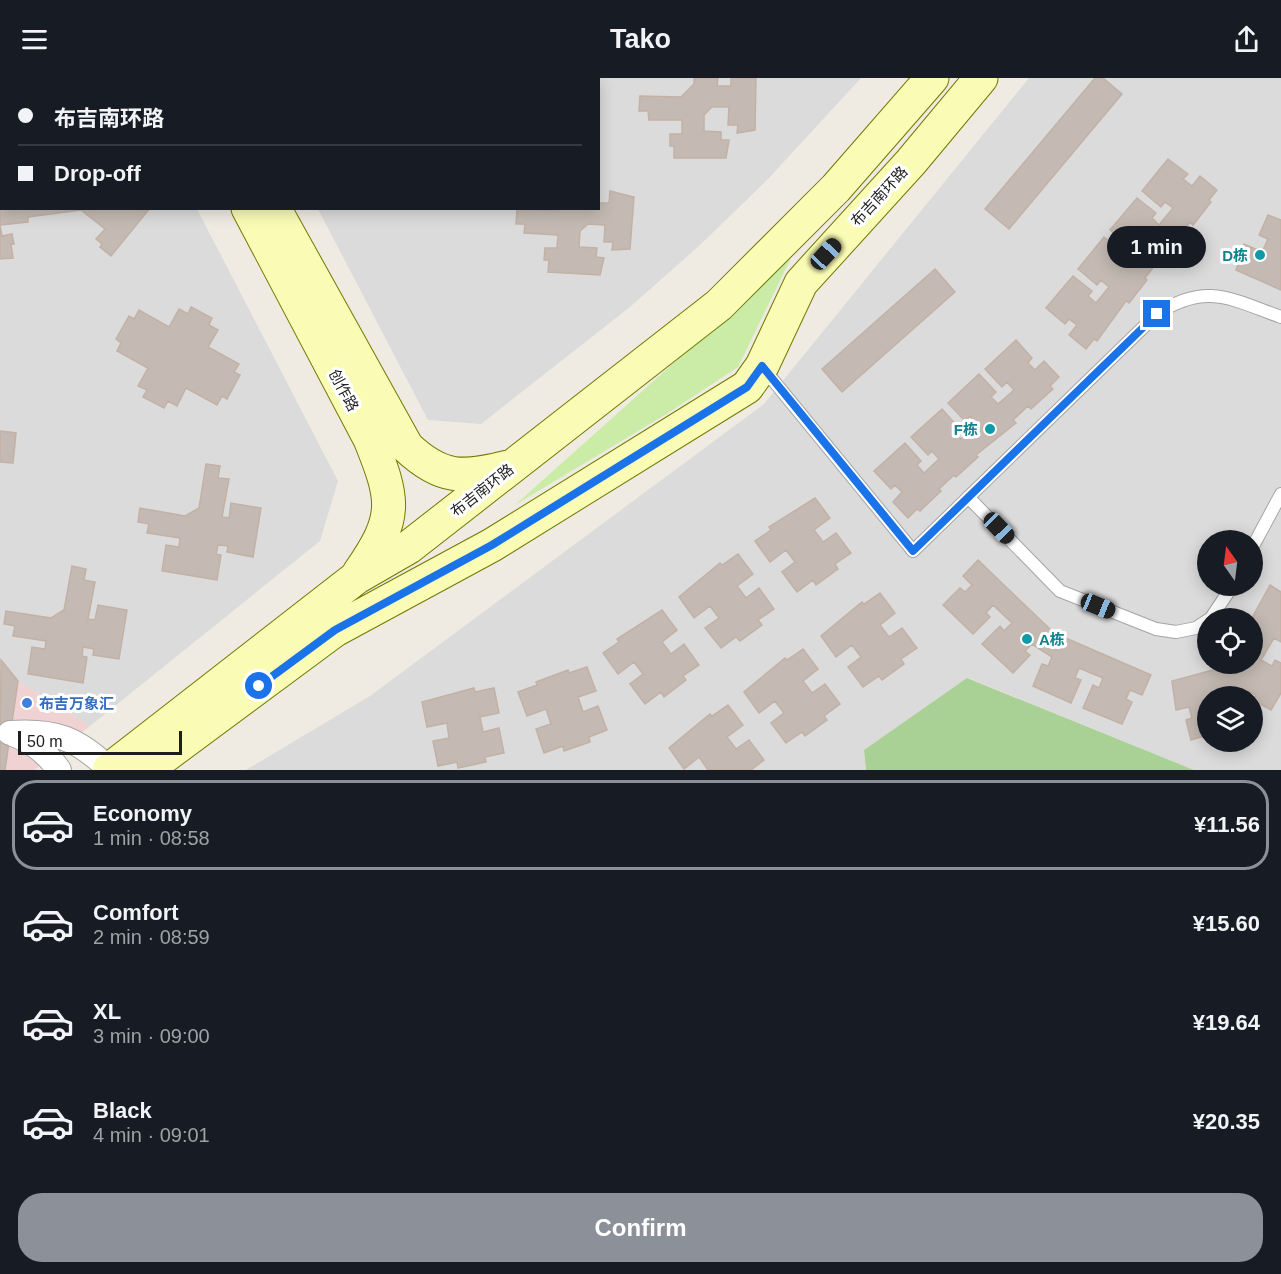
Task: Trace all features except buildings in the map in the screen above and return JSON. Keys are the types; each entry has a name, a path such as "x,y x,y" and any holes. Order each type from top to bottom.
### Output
{"street":[{"name":"布吉南环路","path":"109,770 357,577 409,547 719,305 836,188 932,78"},
{"name":"布吉南环路","path":"147,770 335,630 492,545 747,387 762,366 801,283 911,162 981,78"},
{"name":"创作路","path":"249,210 370,439 384,473 390,514 381,541 357,577"},
{"name":"创作路","path":"275,210 406,447 426,465 449,473 475,475 513,466"},
{"path":"58,770 49,756 31,742 10,733 38,731 66,737 90,750 109,770"}],"lane":[{"path":"762,366 913,551 1157,314 1178,300 1203,295 1227,298 1281,317"},
{"path":"1262,530 1281,494"},
{"path":"968,497 1060,591 1156,629 1176,632 1197,627"}],"shaded area":[{"path":"600,78 861,78 768,179 700,245 630,307 481,424 428,420 319,210 600,210"},
{"path":"1029,78 1281,78 1281,770 1194,770 968,678 864,750 866,770 246,770 370,696 764,404"},
{"path":"0,210 198,210 338,481 320,541 90,726 18,681 0,660"},
{"name":"布吉万象汇","path":"1,660 18,681 90,726 35,770 0,770"}],"green space":[{"path":"791,258 738,367 668,413 515,505"},
{"path":"967,678 1194,770 866,770 864,750"}],"place":[{"name":"D栋","path":"1260,255"},
{"name":"F栋","path":"990,429"},
{"name":"A栋","path":"1027,639"},
{"name":"布吉万象汇","path":"27,703"}],"route":[{"path":"259,686 335,630 492,545 747,387 762,366 913,551 1157,314"}]}
